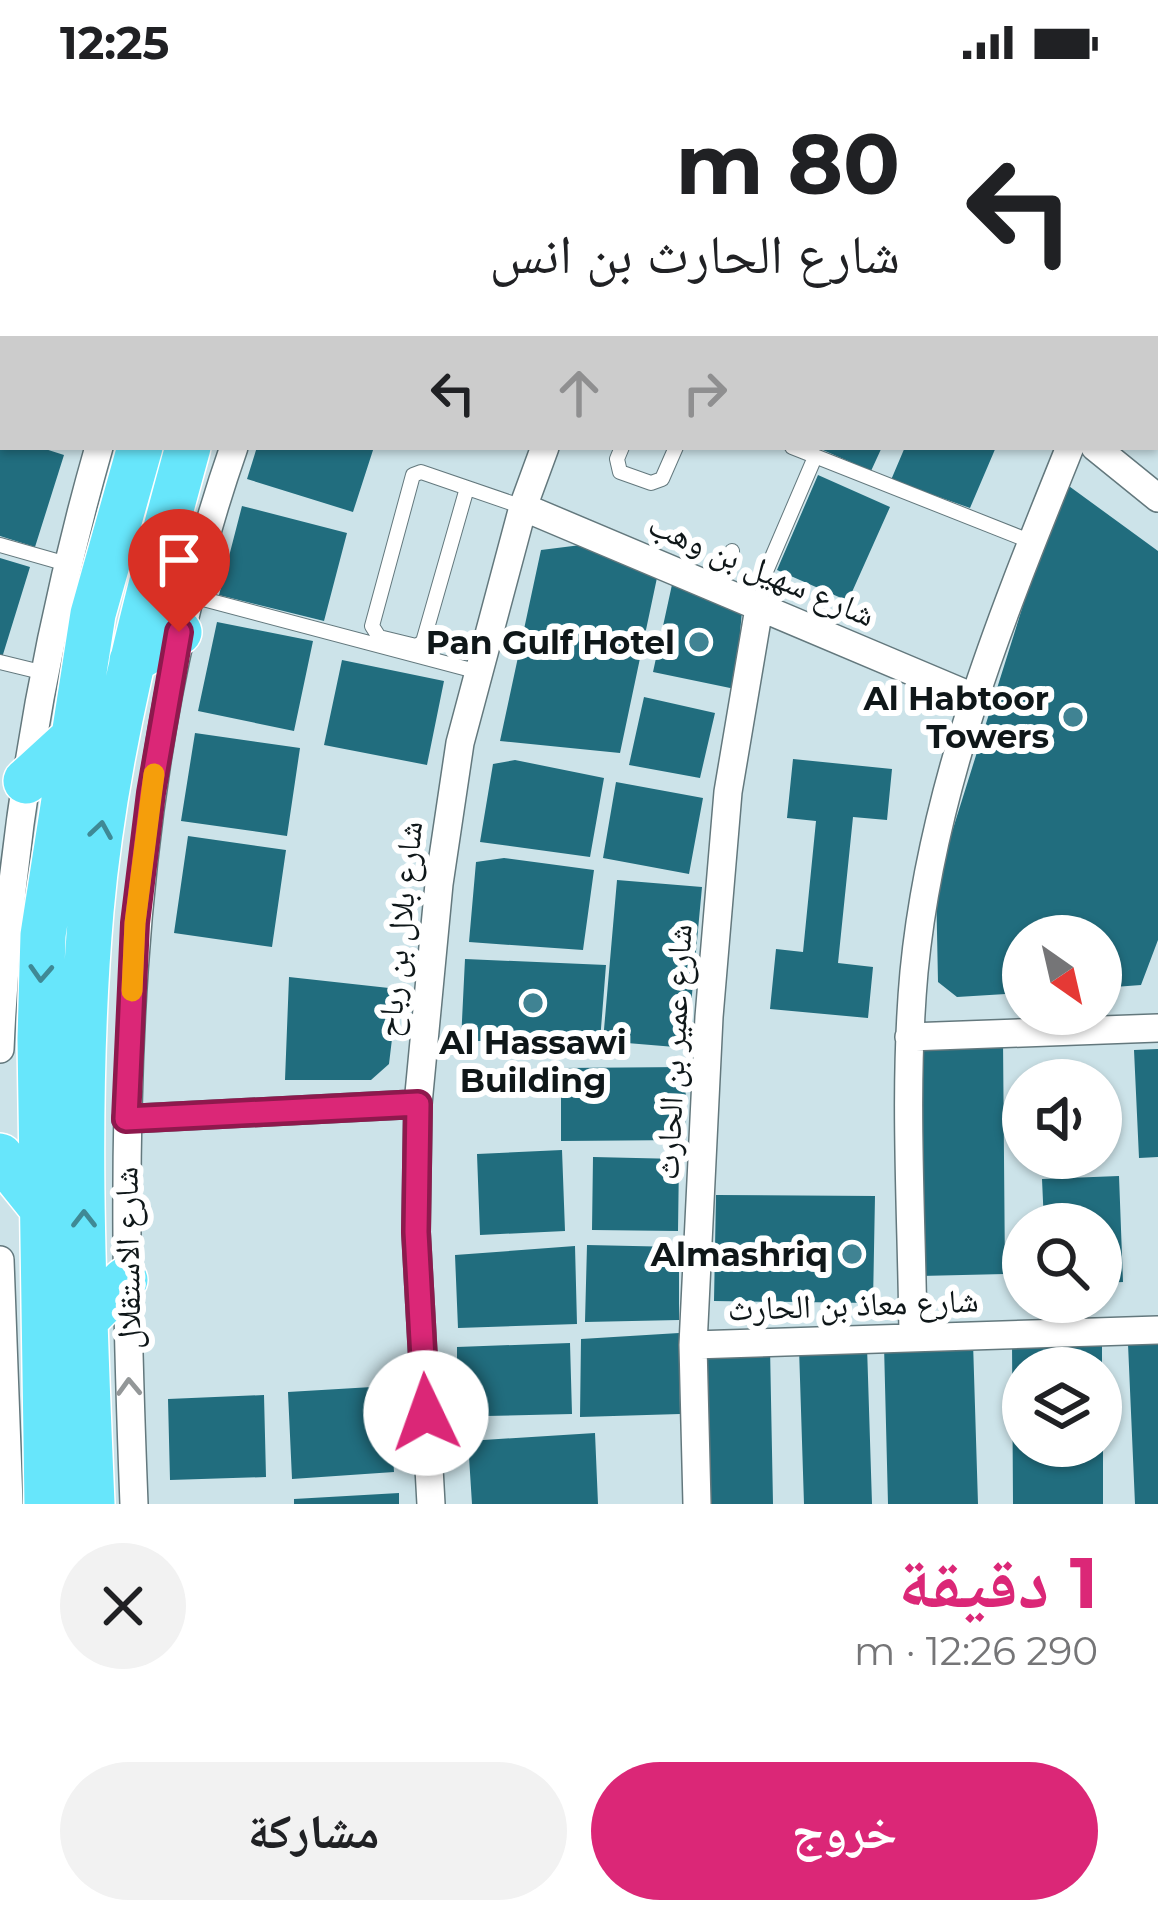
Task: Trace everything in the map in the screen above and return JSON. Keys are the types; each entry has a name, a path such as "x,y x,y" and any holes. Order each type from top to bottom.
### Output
{"main road":[{"path":"47,1504 43,935 96,598 139,450"},
{"name":"شارع الاستقلال","path":"91,1484 84,1322 87,973 99,843 132,661 187,450"},
{"path":"96,598 109,587 124,594 105,695 121,724"},
{"path":"132,661 184,613"},
{"path":"26,781 71,740"},
{"path":"0,1156 42,1208"},
{"path":"84,1322 125,1280"},
{"path":"45,1385 62,1412 68,1472 91,1484"}],"street":[{"path":"0,1049 2,941 26,781 67,564 98,450"},
{"name":"شارع الاستقلال","path":"134,1504 125,1280 126,1119 137,903 184,613 233,450"},
{"name":"شارع بلال بن رباح","path":"431,1504 416,1232 418,1104 448,808 479,672 543,450"},
{"path":"914,1338 909,1037 926,887 938,823 973,697 1069,450"},
{"path":"1099,450 1158,498"},
{"name":"شارع سهيل بن وهب","path":"523,507 973,697"},
{"name":"شارع عمير بن الحارث","path":"697,1504 693,1345 709,1017 728,792 759,608"},
{"path":"909,1037 1158,1028"},
{"path":"126,1119 418,1104"},
{"path":"0,1260 9,1504"},
{"name":"شارع معاذ بن الحارث","path":"693,1345 1158,1330"}],"lane":[{"path":"621,450 616,464 620,472 651,484 662,479 675,450"},
{"path":"799,450 1032,542"},
{"path":"767,569 815,457"},
{"path":"467,488 423,642 412,646 376,635 372,626 410,478 422,472 523,507"},
{"path":"0,545 67,564"},
{"path":"717,588 732,551"},
{"path":"184,613 479,672"},
{"path":"0,662 45,673"}],"building":[{"path":"0,450 48,450 64,455 35,547 0,536"},
{"path":"256,450 373,450 353,512 247,479"},
{"path":"823,450 881,450 871,471"},
{"path":"904,450 995,450 970,508 891,480"},
{"path":"818,475 890,507 848,601 777,570"},
{"name":"Al Habtoor Towers","path":"1062,481 1158,551 1158,940 1141,985 1122,986 1122,915 1002,915 1002,994 957,997 938,982 936,883"},
{"path":"242,506 347,533 324,621 219,595"},
{"path":"581,545 658,573 620,753 500,741 541,550"},
{"path":"0,558 30,567 1,661 0,661"},
{"name":"Pan Gulf Hotel","path":"673,580 742,611 735,689 653,672"},
{"path":"217,622 313,641 294,731 198,711"},
{"path":"342,660 444,681 427,765 324,745"},
{"path":"644,697 715,713 700,778 629,765"},
{"path":"195,733 300,748 287,836 181,821"},
{"path":"793,759 892,769 887,820 853,817 838,963 873,967 868,1018 770,1009 776,949 803,952 816,821 787,818"},
{"path":"515,760 604,778 590,857 480,842 493,764"},
{"path":"616,782 703,798 689,874 603,858"},
{"path":"188,836 286,850 272,947 174,933"},
{"path":"504,858 594,870 583,950 469,942 476,862"},
{"path":"617,880 702,887 687,1048 603,1041"},
{"name":"Al Hassawi Building","path":"465,959 606,965 600,1041 461,1041"},
{"path":"289,977 398,989 389,1064 371,1080 285,1080"},
{"path":"1003,1040 1002,1274 920,1276 918,1041"},
{"path":"1158,1049 1158,1157 1139,1158 1134,1050"},
{"path":"686,1067 685,1140 561,1141 561,1068"},
{"path":"562,1150 565,1231 480,1235 477,1154"},
{"path":"593,1157 679,1159 678,1231 592,1230"},
{"path":"1042,1179 1119,1179 1120,1203 1043,1203"},
{"path":"716,1195 875,1196 873,1303 714,1301"},
{"path":"587,1245 679,1247 679,1320 585,1322"},
{"path":"575,1246 577,1324 458,1328 455,1255"},
{"path":"679,1333 680,1414 580,1417 581,1339"},
{"path":"1102,1341 1102,1347 1012,1347 1012,1342"},
{"path":"973,1342 978,1504 888,1504 884,1345"},
{"path":"570,1343 572,1414 457,1421 457,1347"},
{"path":"1158,1343 1158,1504 1135,1504 1128,1344"},
{"path":"867,1346 872,1504 804,1504 799,1348"},
{"path":"770,1347 773,1504 703,1504 697,1364 717,1351"},
{"path":"389,1386 394,1472 292,1479 288,1392"},
{"path":"264,1395 266,1477 170,1480 168,1399"},
{"path":"595,1433 598,1504 472,1504 468,1441"},
{"path":"1013,1467 1103,1467 1103,1504 1013,1504"},
{"path":"399,1493 399,1504 294,1504 294,1499"}],"slow traffic":[{"path":"132,991 135,923 154,774"}],"place":[{"name":"Pan Gulf Hotel","path":"699,642"},
{"name":"Al Habtoor Towers","path":"1073,717"},
{"name":"Al Hassawi Building","path":"533,1003"},
{"name":"Almashriq","path":"852,1254"}],"route":[{"path":"179,632 151,793 135,923 126,1119 418,1104 416,1232 426,1413"}]}
